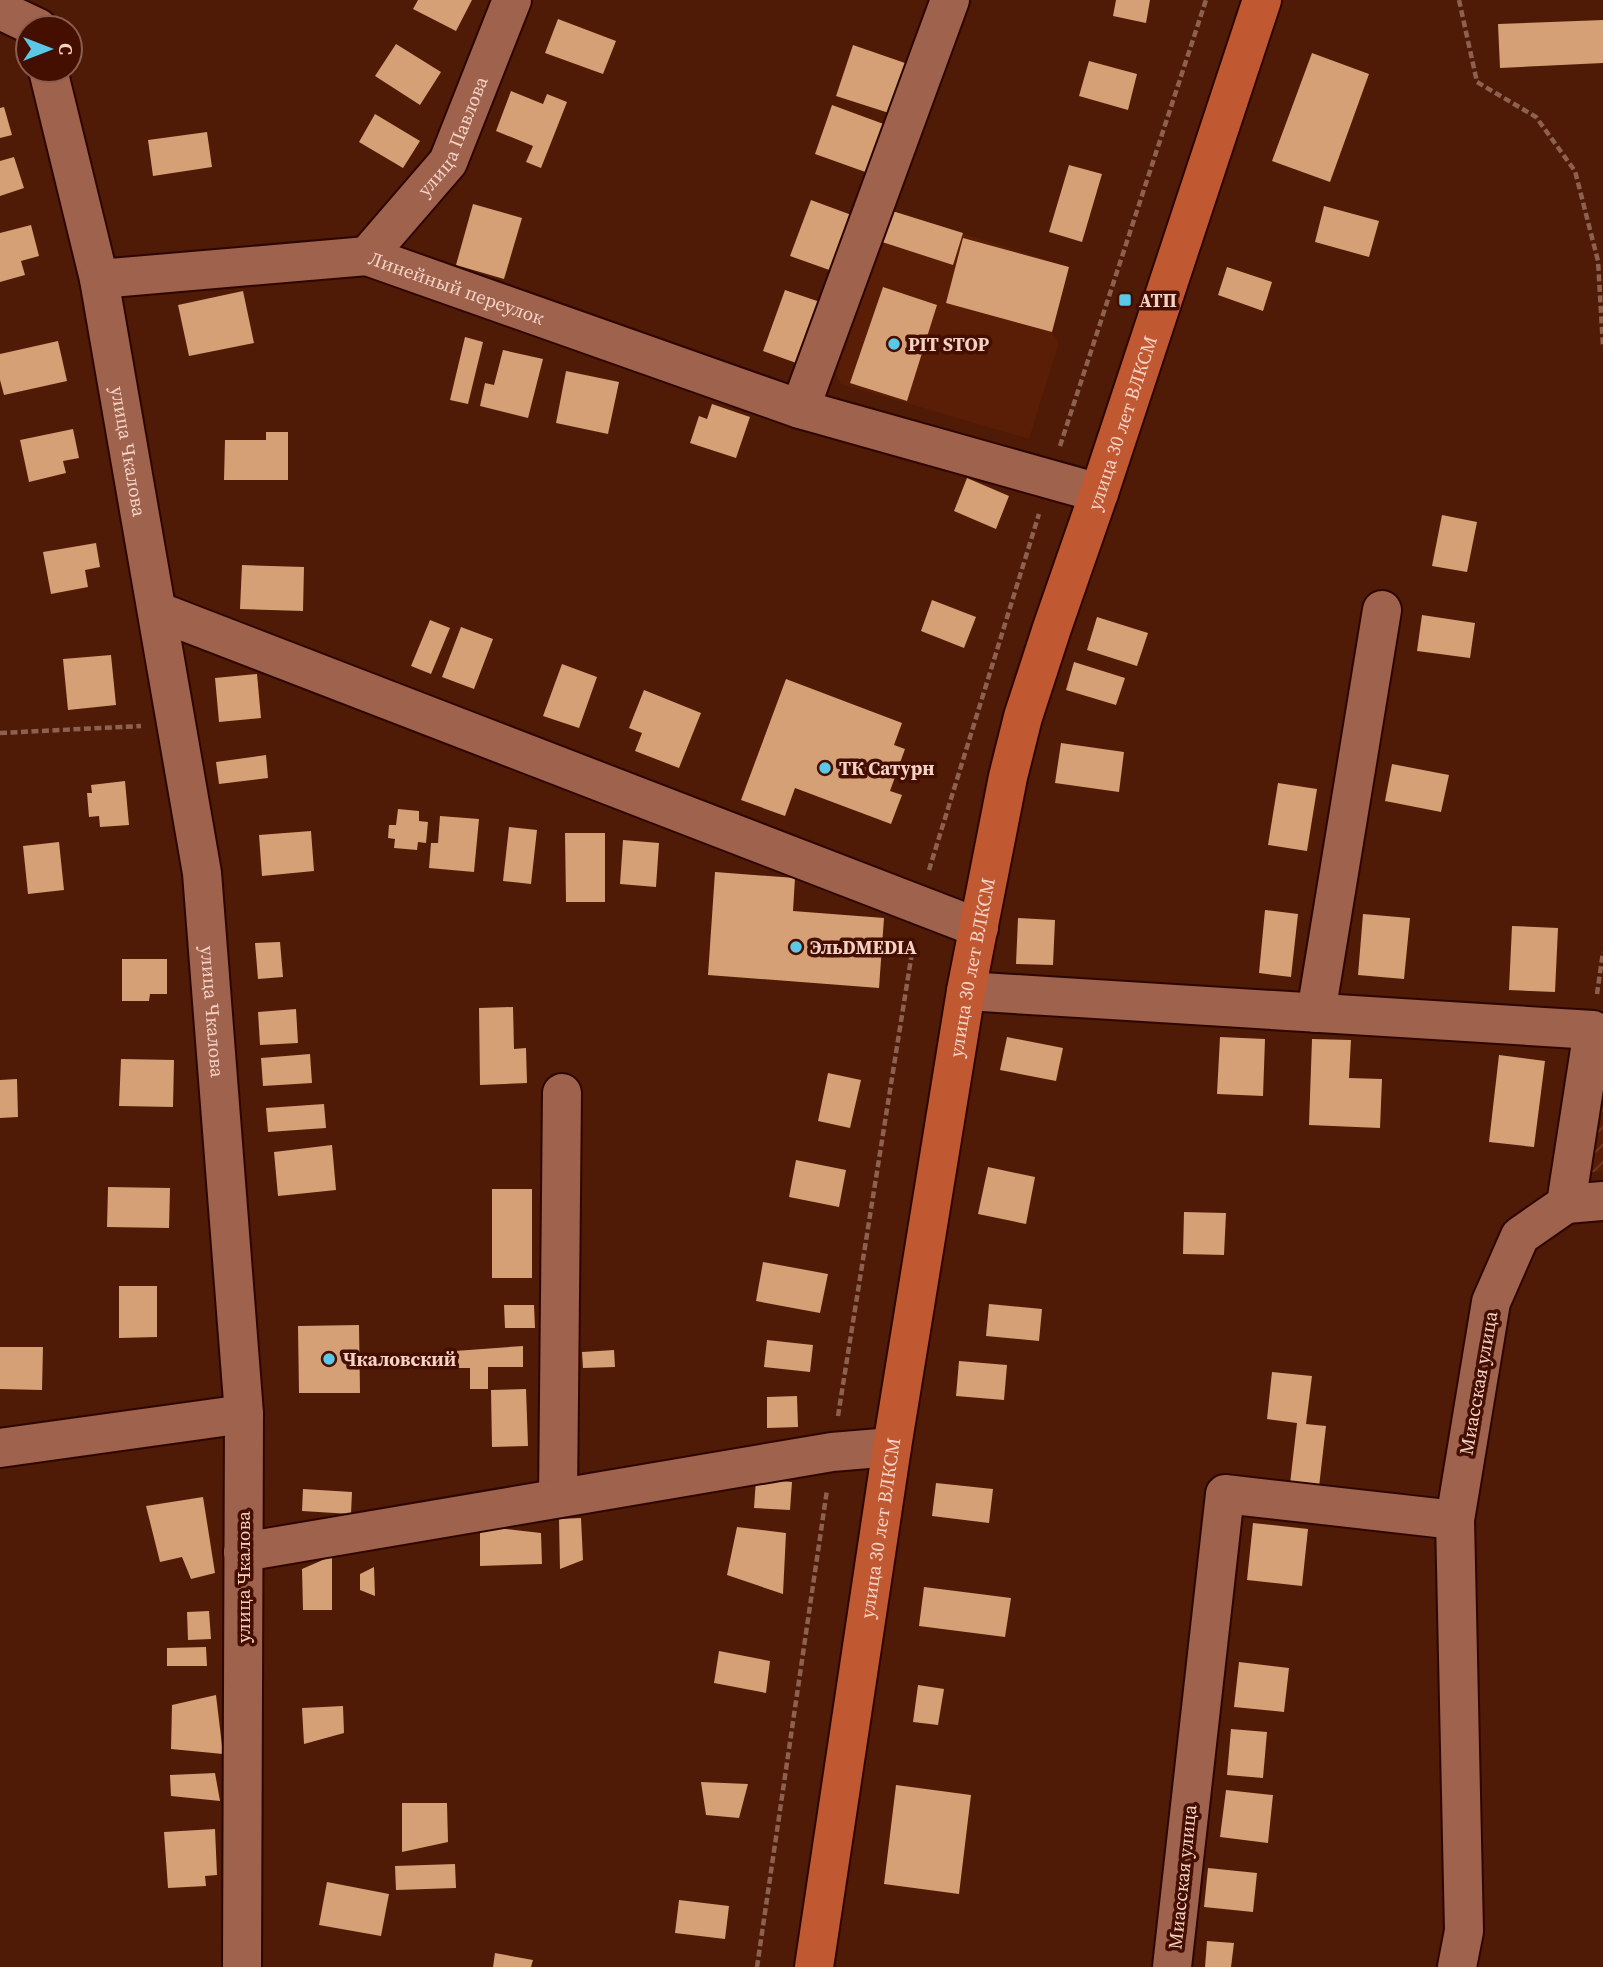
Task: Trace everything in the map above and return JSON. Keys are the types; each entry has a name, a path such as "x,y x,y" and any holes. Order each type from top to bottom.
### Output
{"main road":[{"name":"улица 30 лет ВЛКСМ","path":"814,1967 892,1447 966,991 1008,777 1023,717 1052,628 1262,0"}],"street":[{"name":"улица Павлова","path":"367,256 448,162 512,0"},
{"path":"800,409 950,0"},
{"name":"улица Чкалова","path":"51,84 99,279 202,873 244,1414 242,1967"},
{"name":"Линейный переулок","path":"99,279 367,256 800,409 1099,493"},
{"path":"1316,1013 1382,610"},
{"path":"158,611 979,928"},
{"name":"Миасская улица","path":"966,991 1593,1030 1585,1202 1520,1236 1491,1302 1455,1520 1225,1494 1172,1967"},
{"path":"558,1498 562,1093"},
{"path":"0,1448 244,1414"},
{"path":"243,1552 832,1452 892,1447"},
{"path":"1455,1520 1464,1931 1457,1967"}],"path":[{"path":"1459,0 1477,82 1536,117 1575,171 1598,261 1603,347"},
{"path":"0,733 177,725"}],"shaded area":[{"path":"886,209 1069,267 1052,332 1059,343 1029,439 841,384 826,356"},
{"path":"1603,1038 1603,1171 1585,1173"}],"building":[{"path":"418,0 472,0 456,31 413,9"},
{"path":"1116,0 1150,0 1146,23 1113,16"},
{"path":"558,19 616,41 603,74 545,53"},
{"path":"1603,20 1603,63 1500,68 1498,24"},
{"path":"396,44 441,72 420,105 375,76"},
{"path":"853,45 905,63 889,113 836,96"},
{"path":"1312,53 1369,74 1330,182 1272,161"},
{"path":"1089,61 1137,74 1128,110 1079,96"},
{"path":"511,91 543,104 547,94 567,102 541,168 526,162 533,146 496,131"},
{"path":"832,105 889,126 871,174 815,154"},
{"path":"4,107 12,135 0,138 0,108"},
{"path":"375,114 420,141 403,168 359,142"},
{"path":"207,132 212,167 153,176 148,140"},
{"path":"14,157 24,188 0,196 0,161"},
{"path":"1069,165 1102,174 1082,242 1049,232"},
{"path":"811,200 857,217 835,272 790,256"},
{"path":"473,204 522,218 504,279 456,265"},
{"path":"1324,206 1379,221 1369,257 1315,242"},
{"path":"886,209 963,233 953,265 876,240"},
{"path":"31,225 39,256 21,261 25,275 0,282 0,233"},
{"path":"963,238 1069,267 1052,332 946,303"},
{"path":"1227,267 1272,282 1263,311 1218,295"},
{"name":"PIT STOP","path":"883,287 937,305 907,401 850,383"},
{"path":"785,290 820,302 799,364 763,351"},
{"path":"243,291 254,343 189,356 178,305"},
{"path":"465,337 483,342 468,404 450,400"},
{"path":"58,341 67,381 4,395 0,380 0,354"},
{"path":"503,350 543,359 528,418 480,406 485,383 494,385"},
{"path":"566,371 619,382 608,434 556,423"},
{"path":"712,404 750,417 736,458 690,443 699,416 707,419"},
{"path":"73,429 79,458 63,461 66,473 29,482 20,440"},
{"path":"266,432 288,432 288,480 224,480 225,440 266,440"},
{"path":"967,478 1009,496 996,529 954,511"},
{"path":"1442,515 1477,522 1467,572 1432,566"},
{"path":"96,543 100,567 85,570 88,587 51,594 43,552"},
{"path":"242,565 304,567 303,611 240,609"},
{"path":"932,600 976,617 964,648 921,631"},
{"path":"1422,615 1475,623 1470,658 1417,651"},
{"path":"1097,617 1148,633 1137,666 1087,650"},
{"path":"430,620 450,628 431,674 411,666"},
{"path":"461,627 493,639 474,689 442,677"},
{"path":"111,655 116,705 68,710 63,659"},
{"path":"1074,662 1125,678 1116,705 1066,690"},
{"path":"562,664 597,677 579,728 543,716"},
{"path":"257,674 261,718 219,722 215,678"},
{"name":"ТК Сатурн","path":"786,679 902,723 894,745 905,749 890,791 902,795 891,824 795,788 785,816 741,800"},
{"path":"644,690 701,713 679,768 635,751 642,733 629,728"},
{"path":"1061,743 1124,752 1119,792 1055,783"},
{"path":"266,755 268,778 219,784 216,762"},
{"path":"1392,764 1449,775 1441,812 1385,801"},
{"path":"125,781 129,825 100,827 99,816 89,817 87,793 92,793 91,785"},
{"path":"1278,783 1317,789 1307,851 1268,845"},
{"path":"398,809 419,811 419,821 428,822 426,843 418,842 417,850 394,848 395,839 388,838 389,825 396,825"},
{"path":"440,816 479,819 474,872 429,868 431,843 438,843"},
{"path":"509,827 537,830 531,884 503,881"},
{"path":"311,831 314,871 262,876 259,835"},
{"path":"565,833 605,833 605,902 566,902"},
{"path":"623,840 659,843 656,887 620,884"},
{"path":"59,842 64,890 28,894 23,846"},
{"name":"ЭльDMEDIA","path":"715,872 795,878 793,911 884,918 879,988 708,975"},
{"path":"1265,910 1298,914 1291,977 1259,973"},
{"path":"1363,914 1410,918 1404,979 1358,975"},
{"path":"1018,918 1055,920 1053,965 1016,964"},
{"path":"1512,926 1558,928 1555,992 1509,990"},
{"path":"280,942 283,977 258,979 255,943"},
{"path":"122,959 167,959 167,994 150,994 149,1001 122,1001"},
{"path":"513,1007 514,1049 526,1048 527,1083 480,1085 479,1008"},
{"path":"296,1009 298,1043 260,1045 258,1012"},
{"path":"1007,1037 1063,1048 1056,1081 1000,1070"},
{"path":"1220,1037 1265,1039 1263,1096 1217,1094"},
{"path":"1312,1039 1351,1040 1349,1078 1382,1079 1380,1128 1309,1125"},
{"path":"310,1054 312,1083 263,1086 261,1058"},
{"path":"1499,1055 1545,1061 1534,1147 1489,1142"},
{"path":"121,1059 174,1060 173,1107 119,1106"},
{"path":"828,1073 861,1080 850,1128 818,1121"},
{"path":"17,1079 18,1117 0,1118 0,1080"},
{"path":"324,1104 326,1128 268,1132 266,1108"},
{"path":"332,1145 336,1190 278,1196 274,1152"},
{"path":"796,1160 846,1170 839,1207 789,1197"},
{"path":"988,1167 1035,1177 1026,1224 978,1214"},
{"path":"108,1187 170,1188 169,1228 107,1227"},
{"path":"492,1189 532,1189 532,1278 492,1278"},
{"path":"1184,1212 1226,1213 1224,1255 1183,1254"},
{"path":"763,1262 828,1274 820,1313 756,1301"},
{"path":"119,1286 157,1286 157,1337 119,1338"},
{"path":"989,1304 1042,1309 1039,1341 986,1336"},
{"path":"504,1305 534,1305 535,1328 505,1328"},
{"name":"Чкаловский","path":"359,1325 360,1393 299,1393 298,1326"},
{"path":"767,1340 813,1345 810,1372 764,1367"},
{"path":"523,1346 523,1367 488,1367 488,1389 470,1389 470,1368 455,1368 455,1351"},
{"path":"0,1347 43,1347 42,1390 0,1389"},
{"path":"614,1350 615,1367 583,1368 582,1352"},
{"path":"959,1361 1007,1365 1004,1400 956,1396"},
{"path":"1272,1372 1312,1376 1306,1424 1326,1426 1319,1487 1290,1484 1297,1423 1267,1419"},
{"path":"526,1389 528,1446 492,1447 491,1390"},
{"path":"797,1396 798,1427 767,1428 767,1397"},
{"path":"756,1479 792,1482 790,1510 754,1508"},
{"path":"936,1483 993,1489 989,1523 932,1516"},
{"path":"303,1489 352,1492 351,1514 302,1511"},
{"path":"203,1497 215,1573 191,1579 182,1557 160,1562 146,1506"},
{"path":"581,1518 583,1560 560,1569 559,1519"},
{"path":"1253,1523 1308,1529 1302,1586 1247,1580"},
{"path":"480,1526 541,1533 542,1564 480,1566"},
{"path":"737,1527 786,1533 783,1594 727,1575"},
{"path":"332,1556 332,1610 303,1610 302,1569"},
{"path":"374,1567 375,1596 360,1590 360,1574"},
{"path":"924,1587 1011,1598 1005,1637 919,1626"},
{"path":"209,1611 211,1639 188,1640 187,1612"},
{"path":"206,1647 207,1666 167,1666 167,1648"},
{"path":"719,1651 770,1661 766,1693 714,1683"},
{"path":"1239,1662 1289,1668 1284,1712 1234,1707"},
{"path":"918,1685 944,1689 938,1725 913,1722"},
{"path":"216,1695 223,1754 171,1749 172,1705"},
{"path":"343,1706 344,1733 304,1744 302,1708"},
{"path":"1231,1729 1267,1732 1263,1778 1227,1775"},
{"path":"215,1773 220,1801 171,1796 170,1775"},
{"path":"701,1782 748,1784 739,1818 706,1815"},
{"path":"896,1785 971,1795 959,1894 884,1884"},
{"path":"1226,1790 1273,1795 1268,1843 1220,1837"},
{"path":"402,1803 447,1803 448,1842 402,1852"},
{"path":"215,1829 217,1875 205,1876 206,1886 168,1888 164,1832"},
{"path":"455,1864 456,1888 396,1890 395,1866"},
{"path":"1208,1868 1257,1873 1253,1912 1204,1907"},
{"path":"327,1882 389,1894 381,1936 319,1925"},
{"path":"679,1900 729,1906 725,1939 675,1933"},
{"path":"1207,1941 1234,1943 1231,1967 1205,1967"},
{"path":"495,1953 533,1960 531,1967 493,1967"}],"place":[{"name":"АТП","path":"1125,300"},
{"name":"PIT STOP","path":"894,344"},
{"name":"ТК Сатурн","path":"825,768"},
{"name":"ЭльDMEDIA","path":"796,947"},
{"name":"Чкаловский","path":"329,1359"}]}
